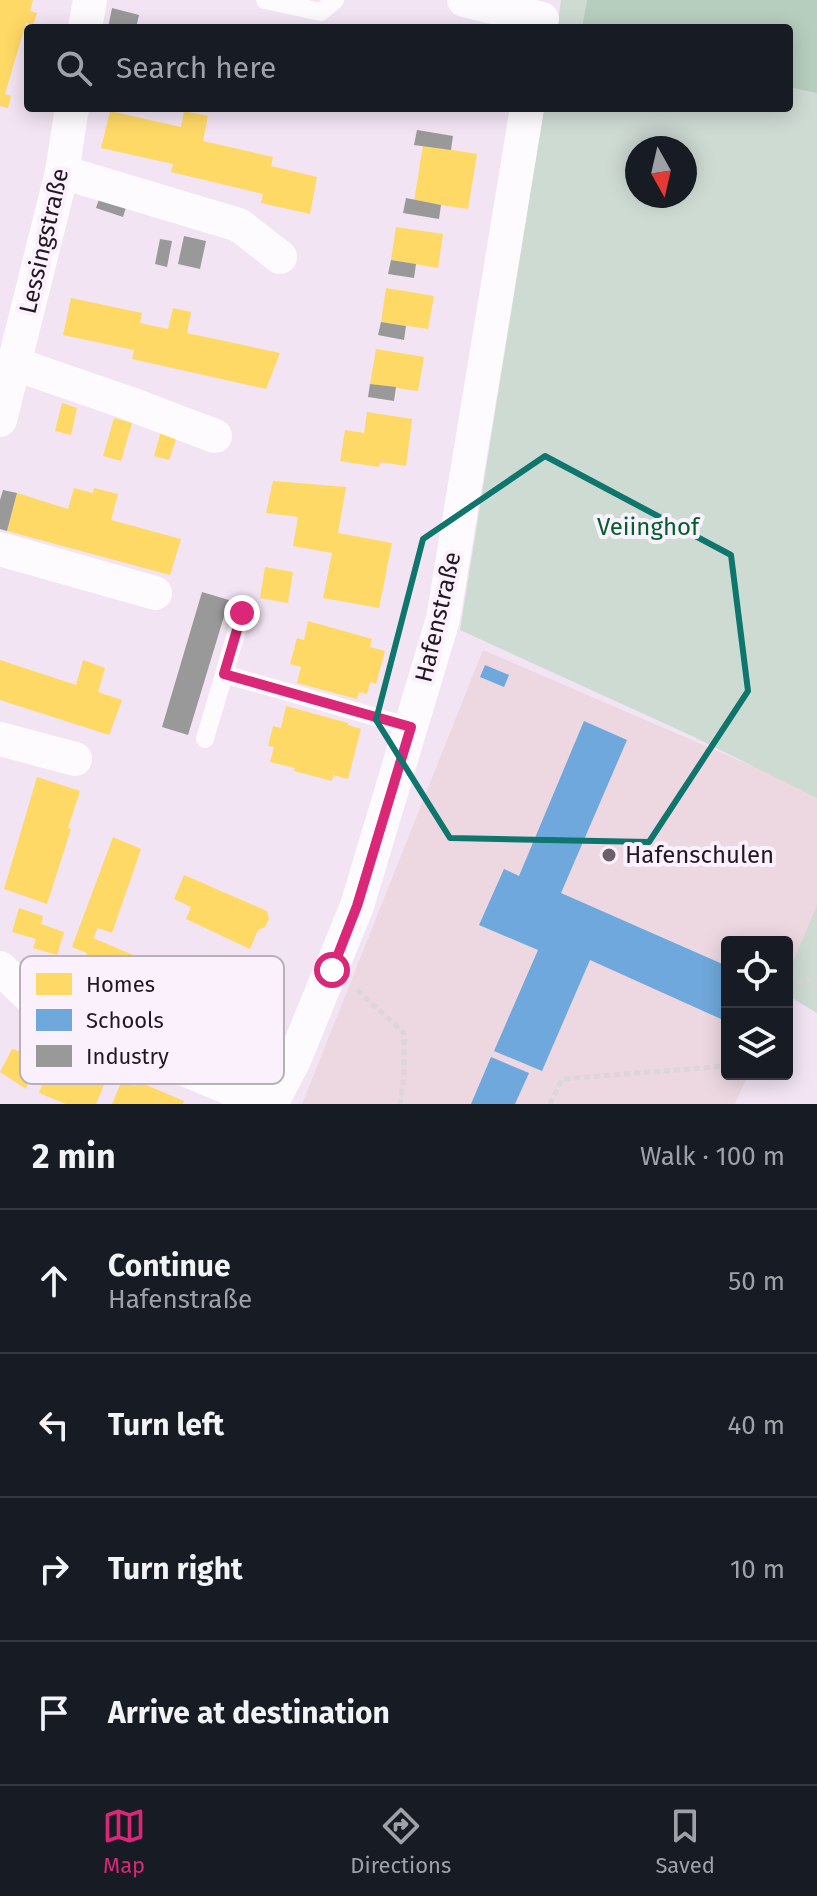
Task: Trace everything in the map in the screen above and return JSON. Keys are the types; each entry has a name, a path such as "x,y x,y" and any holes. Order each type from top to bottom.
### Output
{"street":[{"path":"86,24 90,0"},
{"path":"464,0 542,16"},
{"name":"Lessingstraße","path":"0,420 62,172 71,112"},
{"name":"Hafenstraße","path":"284,1078 357,906 443,619 526,112"},
{"path":"62,172 239,225 280,257"},
{"path":"15,364 215,436"},
{"path":"0,549 155,593"},
{"path":"0,739 75,759"},
{"path":"0,968 20,987"},
{"path":"221,1084 269,1104"},
{"name":"Hafenstraße","path":"269,1104 280,1084"}],"lane":[{"path":"265,0 321,12 335,0"},
{"path":"205,739 242,613"},
{"path":"224,674 411,727"}],"path":[{"path":"332,970 369,998 404,1033 404,1077 400,1104"},
{"path":"793,984 817,978"},
{"path":"550,1104 562,1079 721,1066"}],"highlighted area":[{"path":"545,456 731,555 748,691 649,842 450,838 376,720 423,539"}],"shaded area":[{"name":"Hafenschulen","path":"483,650 817,794 817,915 793,970 793,936 721,936 721,1080 745,1080 735,1104 302,1104"}],"green space":[{"name":"Veiinghof","path":"561,0 817,0 817,798 692,736 460,630 543,112 793,112 793,24 558,24"},
{"path":"587,0 817,0 817,93 793,88 793,24 583,24"},
{"path":"817,905 817,1013 793,999 793,963"}],"building: Homes":[{"path":"0,0 33,0 30,11 37,13 33,24 24,24 5,94 11,96 8,108 0,106"},
{"path":"110,112 181,127 184,112 208,116 203,141 273,157 271,166 317,177 310,214 261,203 263,194 171,172 173,164 101,148"},
{"path":"423,145 477,154 468,209 414,201"},
{"path":"396,227 443,234 438,268 391,260"},
{"path":"386,288 434,296 428,329 381,322"},
{"path":"71,298 142,313 140,323 168,329 173,308 191,312 187,333 280,353 266,389 132,359 134,350 63,335"},
{"path":"376,349 424,357 418,391 370,384"},
{"path":"62,403 77,408 71,435 55,431"},
{"path":"367,412 412,419 406,466 380,462 379,467 340,461 345,430 364,433"},
{"path":"114,418 132,423 121,461 103,456"},
{"path":"161,431 177,436 169,460 154,456"},
{"path":"273,481 346,487 338,533 392,543 379,608 323,598 332,553 293,546 298,517 266,513"},
{"path":"74,488 93,493 94,488 118,494 111,520 181,539 170,575 7,531 17,493 68,509"},
{"path":"265,567 293,572 288,603 260,598"},
{"path":"308,621 372,639 370,647 385,651 376,684 370,682 367,694 359,692 357,699 297,683 301,667 290,664 297,638 304,640"},
{"path":"0,660 76,685 83,660 105,668 98,692 122,700 109,735 0,700"},
{"path":"286,706 361,729 348,779 333,775 332,781 270,762 274,747 268,746 273,726 281,728"},
{"path":"37,777 80,791 47,904 4,889"},
{"path":"113,837 141,849 112,933 98,928 93,938 135,956 86,956 87,953 72,947"},
{"path":"184,875 267,911 269,919 265,927 258,930 250,949 186,919 191,907 174,899"},
{"path":"19,908 43,916 41,924 64,932 57,955 33,948 36,939 12,932"},
{"path":"12,1049 20,1051 20,1084 28,1084 26,1089 0,1072"},
{"path":"43,1084 104,1084 96,1104 66,1104 39,1093"},
{"path":"120,1084 144,1084 184,1101 183,1104 112,1104"}],"building: Schools":[{"path":"485,665 509,675 504,687 480,677"},
{"path":"584,721 627,740 561,893 721,963 721,1019 590,960 542,1071 494,1051 538,950 479,925 504,869 519,876"},
{"path":"491,1057 529,1073 515,1104 471,1104"}],"building: Industry":[{"path":"112,8 139,15 137,24 109,24"},
{"path":"417,130 453,136 451,150 414,145"},
{"path":"101,193 128,201 123,217 96,208"},
{"path":"406,198 441,205 439,219 403,213"},
{"path":"184,236 206,241 200,269 178,264"},
{"path":"160,239 172,241 167,267 155,264"},
{"path":"391,260 416,264 414,278 388,274"},
{"path":"381,322 406,326 404,340 378,335"},
{"path":"370,384 396,387 394,401 368,397"},
{"path":"3,490 17,493 7,531 0,529"},
{"path":"202,592 229,600 188,735 162,727"}],"place":[{"name":"Hafenschulen","path":"609,855"}],"route":[{"path":"242,613 224,674 411,727 357,906 332,970"}]}
